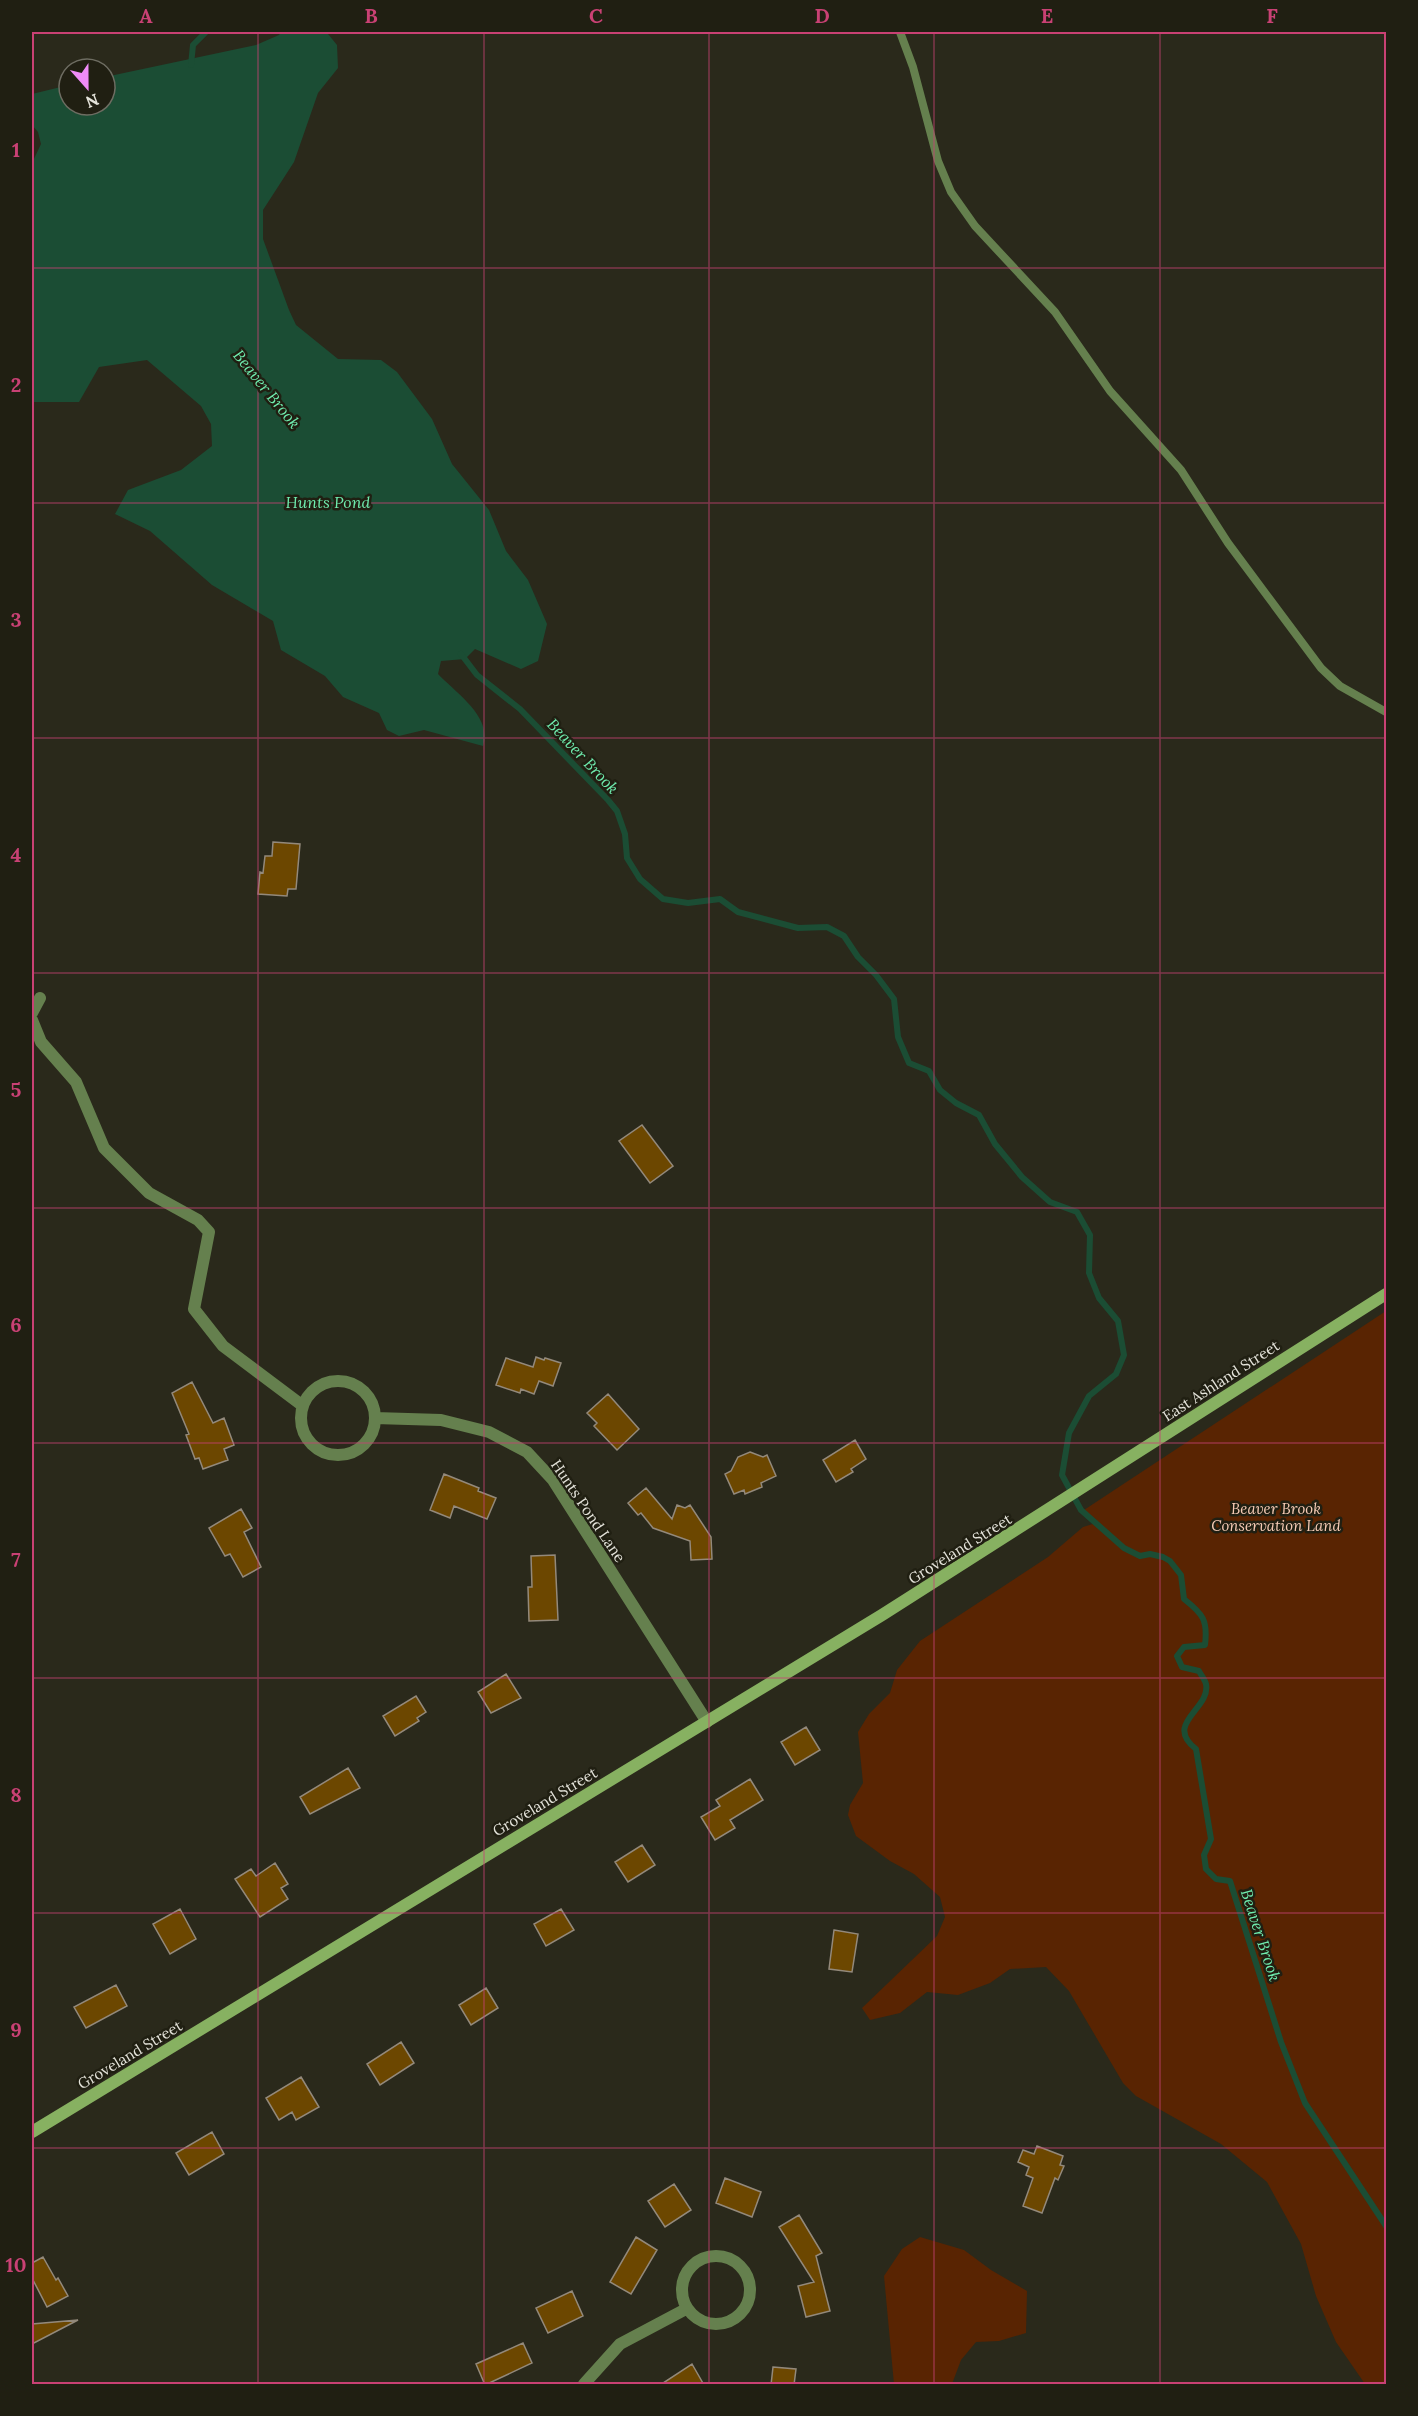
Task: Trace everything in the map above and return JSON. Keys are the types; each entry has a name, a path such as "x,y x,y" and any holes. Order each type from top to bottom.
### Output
{"main road":[{"name":"East Ashland Street","path":"1077,1492 1386,1294"},
{"name":"Groveland Street","path":"32,2132 706,1722 1077,1492"}],"street":[{"path":"32,1014 40,998"},
{"path":"32,1020 41,1042 76,1082 104,1148 149,1193 198,1220 209,1232 194,1309 223,1346 303,1406"},
{"path":"339,1381 360,1388 374,1407 375,1418 369,1438 361,1447 345,1454 327,1453 316,1448 308,1440 303,1429 301,1417 303,1406 308,1395 327,1382 339,1381"},
{"name":"Hunts Pond Lane","path":"375,1418 441,1420 489,1432 527,1452 553,1480 706,1722"},
{"path":"726,2257 745,2270 750,2280 749,2302 735,2319 725,2324 703,2323 686,2309 682,2297 685,2274 702,2258 726,2257"},
{"path":"584,2385 620,2344 686,2309"}],"lane":[{"path":"900,32 913,67 938,161 951,192 975,226 1055,312 1110,391 1181,470 1228,543 1321,668 1341,686 1386,712"}],"green space":[{"name":"Beaver Brook Conservation Land","path":"1386,1311 1386,2384 1365,2384 1336,2342 1316,2296 1301,2244 1267,2182 1221,2144 1136,2096 1123,2083 1069,1991 1046,1967 1010,1969 990,1983 958,1995 927,1992 900,2013 870,2020 862,2008 937,1936 945,1917 940,1897 914,1874 890,1861 856,1836 848,1815 850,1805 863,1783 858,1732 869,1714 890,1693 897,1670 920,1641 1048,1557 1083,1527 1096,1523 1084,1510"},
{"path":"920,2237 964,2250 991,2270 1027,2291 1026,2333 999,2341 976,2342 961,2360 952,2384 894,2384 884,2276 902,2249"}],"water":[{"name":"Hunts Pond","path":"281,32 328,34 337,45 338,68 318,93 294,162 263,210 263,239 289,310 296,325 338,359 381,360 397,372 432,419 452,464 489,510 506,551 528,580 547,624 538,661 521,669 475,649 465,659 441,661 438,674 471,706 483,725 485,735 483,746 424,730 399,736 387,730 379,713 343,697 325,676 281,650 273,621 212,585 150,531 115,514 128,490 181,470 212,446 211,424 201,406 147,360 99,367 79,402 32,402 32,163 41,144 38,132 32,125 32,94 57,88 57,117 117,117 117,74 256,45"}],"building":[{"path":"273,842 300,844 296,889 288,889 287,896 258,894 260,872 263,873 265,856 272,856"},
{"path":"642,1125 673,1166 650,1183 619,1141"},
{"path":"536,1357 561,1363 553,1386 539,1381 534,1394 521,1389 520,1393 496,1385 506,1358 533,1367"},
{"path":"192,1382 213,1423 224,1418 234,1445 224,1449 228,1460 203,1469 199,1458 195,1459 186,1435 189,1434 172,1393"},
{"path":"608,1394 639,1429 617,1450 594,1426 597,1423 587,1413"},
{"path":"855,1440 866,1459 851,1469 853,1472 836,1482 823,1460"},
{"path":"750,1452 763,1457 767,1455 776,1476 761,1483 762,1487 745,1494 744,1490 734,1494 725,1474 731,1471 738,1457"},
{"path":"444,1474 479,1488 478,1491 496,1498 487,1519 454,1506 450,1518 430,1510"},
{"path":"646,1488 672,1519 677,1505 685,1508 690,1505 711,1537 712,1559 691,1560 690,1541 653,1528 641,1513 638,1515 628,1503"},
{"path":"241,1509 252,1528 244,1532 261,1567 243,1577 230,1554 225,1556 209,1528"},
{"path":"555,1555 558,1620 529,1621 528,1587 532,1587 531,1556"},
{"path":"506,1674 521,1698 491,1713 478,1692"},
{"path":"416,1696 426,1712 417,1718 419,1721 395,1736 383,1716"},
{"path":"806,1727 820,1750 795,1765 781,1742"},
{"path":"348,1768 360,1788 310,1814 300,1797"},
{"path":"750,1779 763,1800 730,1820 735,1828 715,1840 701,1817 720,1806 716,1800"},
{"path":"642,1845 655,1865 628,1882 615,1862"},
{"path":"275,1863 288,1884 281,1888 288,1899 260,1917 235,1879 251,1869 256,1876"},
{"path":"180,1909 196,1939 170,1954 153,1924"},
{"path":"561,1909 574,1930 546,1946 534,1924"},
{"path":"834,1930 858,1934 852,1972 829,1969"},
{"path":"116,1985 127,2006 86,2028 74,2007"},
{"path":"486,1988 498,2008 471,2025 459,2005"},
{"path":"401,2042 414,2063 380,2085 367,2064"},
{"path":"301,2077 319,2107 296,2120 292,2112 279,2120 266,2098"},
{"path":"212,2132 224,2154 189,2175 176,2153"},
{"path":"1037,2146 1063,2156 1060,2165 1064,2166 1058,2180 1055,2178 1042,2213 1023,2206 1033,2178 1026,2175 1029,2167 1018,2162 1023,2150 1034,2154"},
{"path":"725,2178 761,2192 752,2217 716,2203"},
{"path":"674,2184 691,2210 665,2227 648,2201"},
{"path":"799,2215 822,2253 816,2256 830,2311 806,2317 798,2286 814,2282 779,2227"},
{"path":"636,2237 657,2250 631,2294 610,2282"},
{"path":"43,2257 68,2296 47,2307 32,2278 32,2263"},
{"path":"572,2291 583,2316 548,2333 536,2308"},
{"path":"78,2320 32,2344 32,2324"},
{"path":"523,2343 532,2363 485,2385 476,2364"},
{"path":"692,2364 704,2385 660,2385"},
{"path":"773,2367 796,2369 794,2385 771,2385"}],"waterway":[{"name":"Beaver Brook","path":"191,65 193,45 206,32"},
{"name":"Beaver Brook","path":"461,654 477,675 520,709 608,800 617,811 625,834 627,858 640,879 663,899 688,903 720,899 738,912 798,928 827,927 844,936 858,957 876,975 894,999 898,1037 909,1063 929,1071 940,1090 956,1103 979,1115 995,1144 1022,1177 1050,1202 1077,1212 1090,1235 1089,1273 1099,1298 1118,1321 1124,1355 1116,1374 1089,1396 1069,1433 1062,1475 1081,1510 1124,1548 1140,1556 1150,1554 1170,1561 1181,1575 1184,1599 1203,1618 1206,1629 1205,1645 1184,1647 1177,1656 1182,1667 1199,1671 1206,1684 1206,1693 1190,1716 1184,1731 1187,1740 1196,1749 1211,1839 1204,1855 1206,1869 1216,1879 1230,1881 1281,2042 1305,2103 1386,2226"}]}
